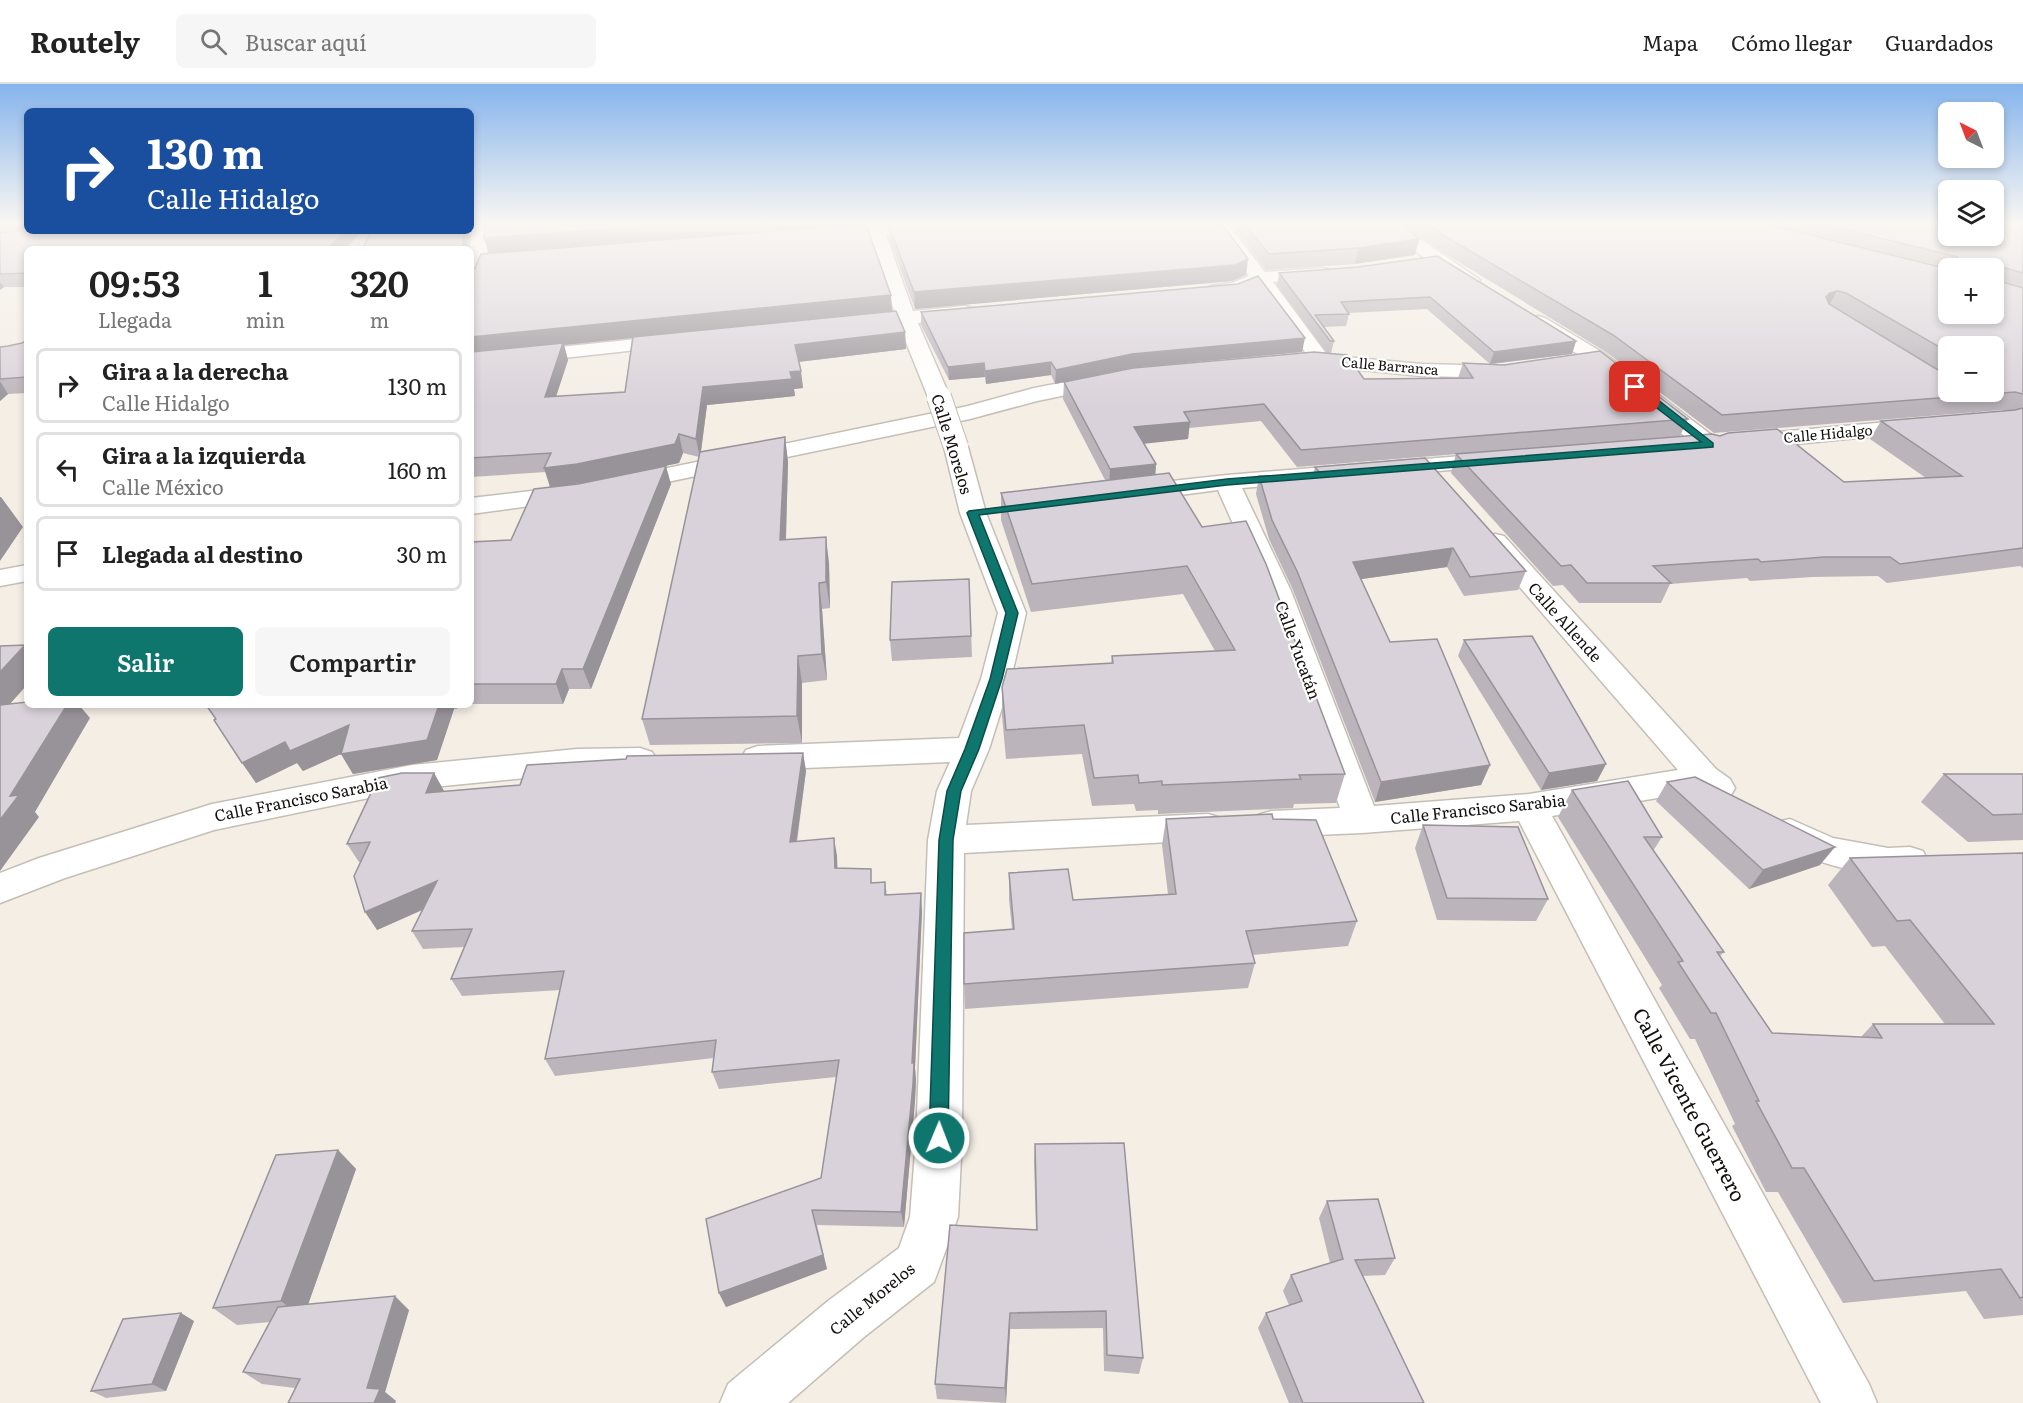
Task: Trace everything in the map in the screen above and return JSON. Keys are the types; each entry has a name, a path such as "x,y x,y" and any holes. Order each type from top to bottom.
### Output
{"street":[{"name":"Calle Morelos","path":"747,1403 846,1319 916,1265 934,1217 939,1138 946,840 954,791 972,749 996,679 1012,613 984,512 956,447 939,397 895,286"},
{"path":"1201,291 1242,286"},
{"name":"Calle Barranca","path":"1266,286 1315,352 1301,361 1498,373 1530,369"},
{"path":"1480,286 1487,290"},
{"path":"1518,309 1598,358 1710,445"},
{"path":"835,325 988,310"},
{"path":"474,362 694,339"},
{"path":"1563,364 1598,358"},
{"path":"474,506 601,489 1131,376"},
{"path":"1974,402 2013,426"},
{"name":"Calle Hidalgo","path":"1674,447 1956,423 2013,426"},
{"path":"1111,496 1227,482 1521,458"},
{"path":"1427,465 1451,492"},
{"name":"Calle Yucatán","path":"1227,482 1277,591 1362,820"},
{"name":"Calle Allende","path":"1474,519 1704,778"},
{"path":"0,578 24,574"},
{"path":"721,759 972,749"},
{"name":"Calle Francisco Sarabia","path":"0,888 52,868 212,817 412,777 578,761 673,759"},
{"path":"1704,778 1755,814 1826,850 1888,862 1944,860"},
{"name":"Calle Francisco Sarabia","path":"946,840 1362,820 1528,807 1704,778"},
{"name":"Calle Vicente Guerrero","path":"1528,807 1850,1403"}],"building":[{"path":"474,286 888,286 891,295 474,337"},
{"path":"912,286 991,286 914,292"},
{"path":"1220,286 1265,286 1305,338 1132,354 1056,370 1051,362 985,371 984,363 948,367 921,312"},
{"path":"1288,286 1485,286 1576,341 1494,352 1430,297 1341,302 1349,314 1315,315 1334,341 1330,341"},
{"path":"1529,286 1938,286 1938,324 2004,324 2004,286 2023,288 2023,394 2004,393 2004,336 1938,336 1938,346 1846,293 1837,291 1826,297 1829,304 1938,370 1938,398 1722,415 1613,335"},
{"path":"896,311 905,332 795,345 801,371 790,372 792,379 703,387 696,439 679,434 675,444 577,464 544,468 551,453 474,458 474,352 563,343 545,397 625,392 633,337"},
{"path":"24,342 24,377 0,379 0,347"},
{"path":"1600,351 1688,419 1301,450 1264,404 1184,412 1190,422 1134,427 1156,464 1110,469 1064,382 1133,368 1314,352 1347,355 1364,379 1473,378 1463,363 1504,365"},
{"path":"2023,408 2023,548 1900,564 1890,557 1824,557 1653,566 1671,583 1587,583 1571,565 1561,566 1456,454 1712,434 1720,436 1728,433 1777,429 1844,482 1962,476 1881,421"},
{"path":"785,437 780,540 826,537 826,582 819,583 822,654 798,656 797,716 642,719 700,452"},
{"path":"1425,458 1526,571 1470,577 1453,548 1353,562 1390,642 1437,639 1490,765 1381,782 1297,571 1272,520 1259,476 1323,476 1315,467"},
{"path":"666,466 583,669 562,669 556,684 474,684 474,542 511,540 534,489 578,484"},
{"path":"1169,473 1202,527 1246,521 1266,564 1345,774 1299,775 1301,779 1162,785 1162,781 1139,783 1138,775 1094,778 1084,725 1006,730 1002,687 1007,669 1113,663 1112,656 1235,650 1187,566 1032,584 1001,493"},
{"path":"969,579 971,636 890,640 892,582"},
{"path":"1532,636 1606,764 1549,773 1464,640"},
{"path":"24,645 0,672 0,646"},
{"path":"24,702 24,708 65,708 10,796 19,795 0,820 0,705"},
{"path":"208,708 438,708 427,740 341,754 349,725 290,751 285,742 242,763 214,720 216,719"},
{"path":"803,753 790,842 834,838 835,868 871,869 871,883 885,882 885,895 921,893 912,1063 914,1063 913,1084 901,1212 812,1210 823,1255 719,1293 706,1219 821,1178 839,1060 712,1072 716,1040 545,1059 564,971 451,979 472,929 412,931 437,881 365,912 354,876 370,842 347,844 378,778 402,773 434,773 426,793 520,785 527,765 626,759 627,756"},
{"path":"1944,774 2023,774 2023,814 1993,815"},
{"path":"1695,777 1835,847 1763,870 1667,782"},
{"path":"1628,781 1662,837 1644,837 1724,952 1717,952 1772,1033 1882,1038 1873,1024 1994,1024 1910,920 1897,921 1850,858 2023,853 2023,1297 2020,1298 2001,1269 1874,1281 1804,1168 1792,1168 1756,1101 1759,1101 1716,1013 1711,1013 1678,962 1683,961 1572,790"},
{"path":"1272,814 1273,819 1316,820 1357,921 1246,931 1255,963 964,984 964,933 1014,929 1009,873 1068,869 1073,900 1176,894 1166,819"},
{"path":"1423,825 1518,827 1548,899 1447,898"},
{"path":"1124,1143 1143,1358 1107,1355 1106,1311 1010,1313 1005,1388 935,1384 950,1225 1037,1230 1035,1144"},
{"path":"338,1150 281,1301 213,1308 276,1155"},
{"path":"1378,1199 1395,1258 1355,1260 1424,1403 1303,1403 1266,1313 1302,1301 1291,1275 1343,1259 1327,1201"},
{"path":"395,1296 367,1388 380,1389 374,1403 288,1403 300,1379 243,1372 278,1307"},
{"path":"181,1313 152,1384 91,1391 123,1319"}],"route":[{"path":"939,1138 946,840 954,791 972,749 996,679 1012,613 973,513 1227,482 1710,445 1635,387"}]}
